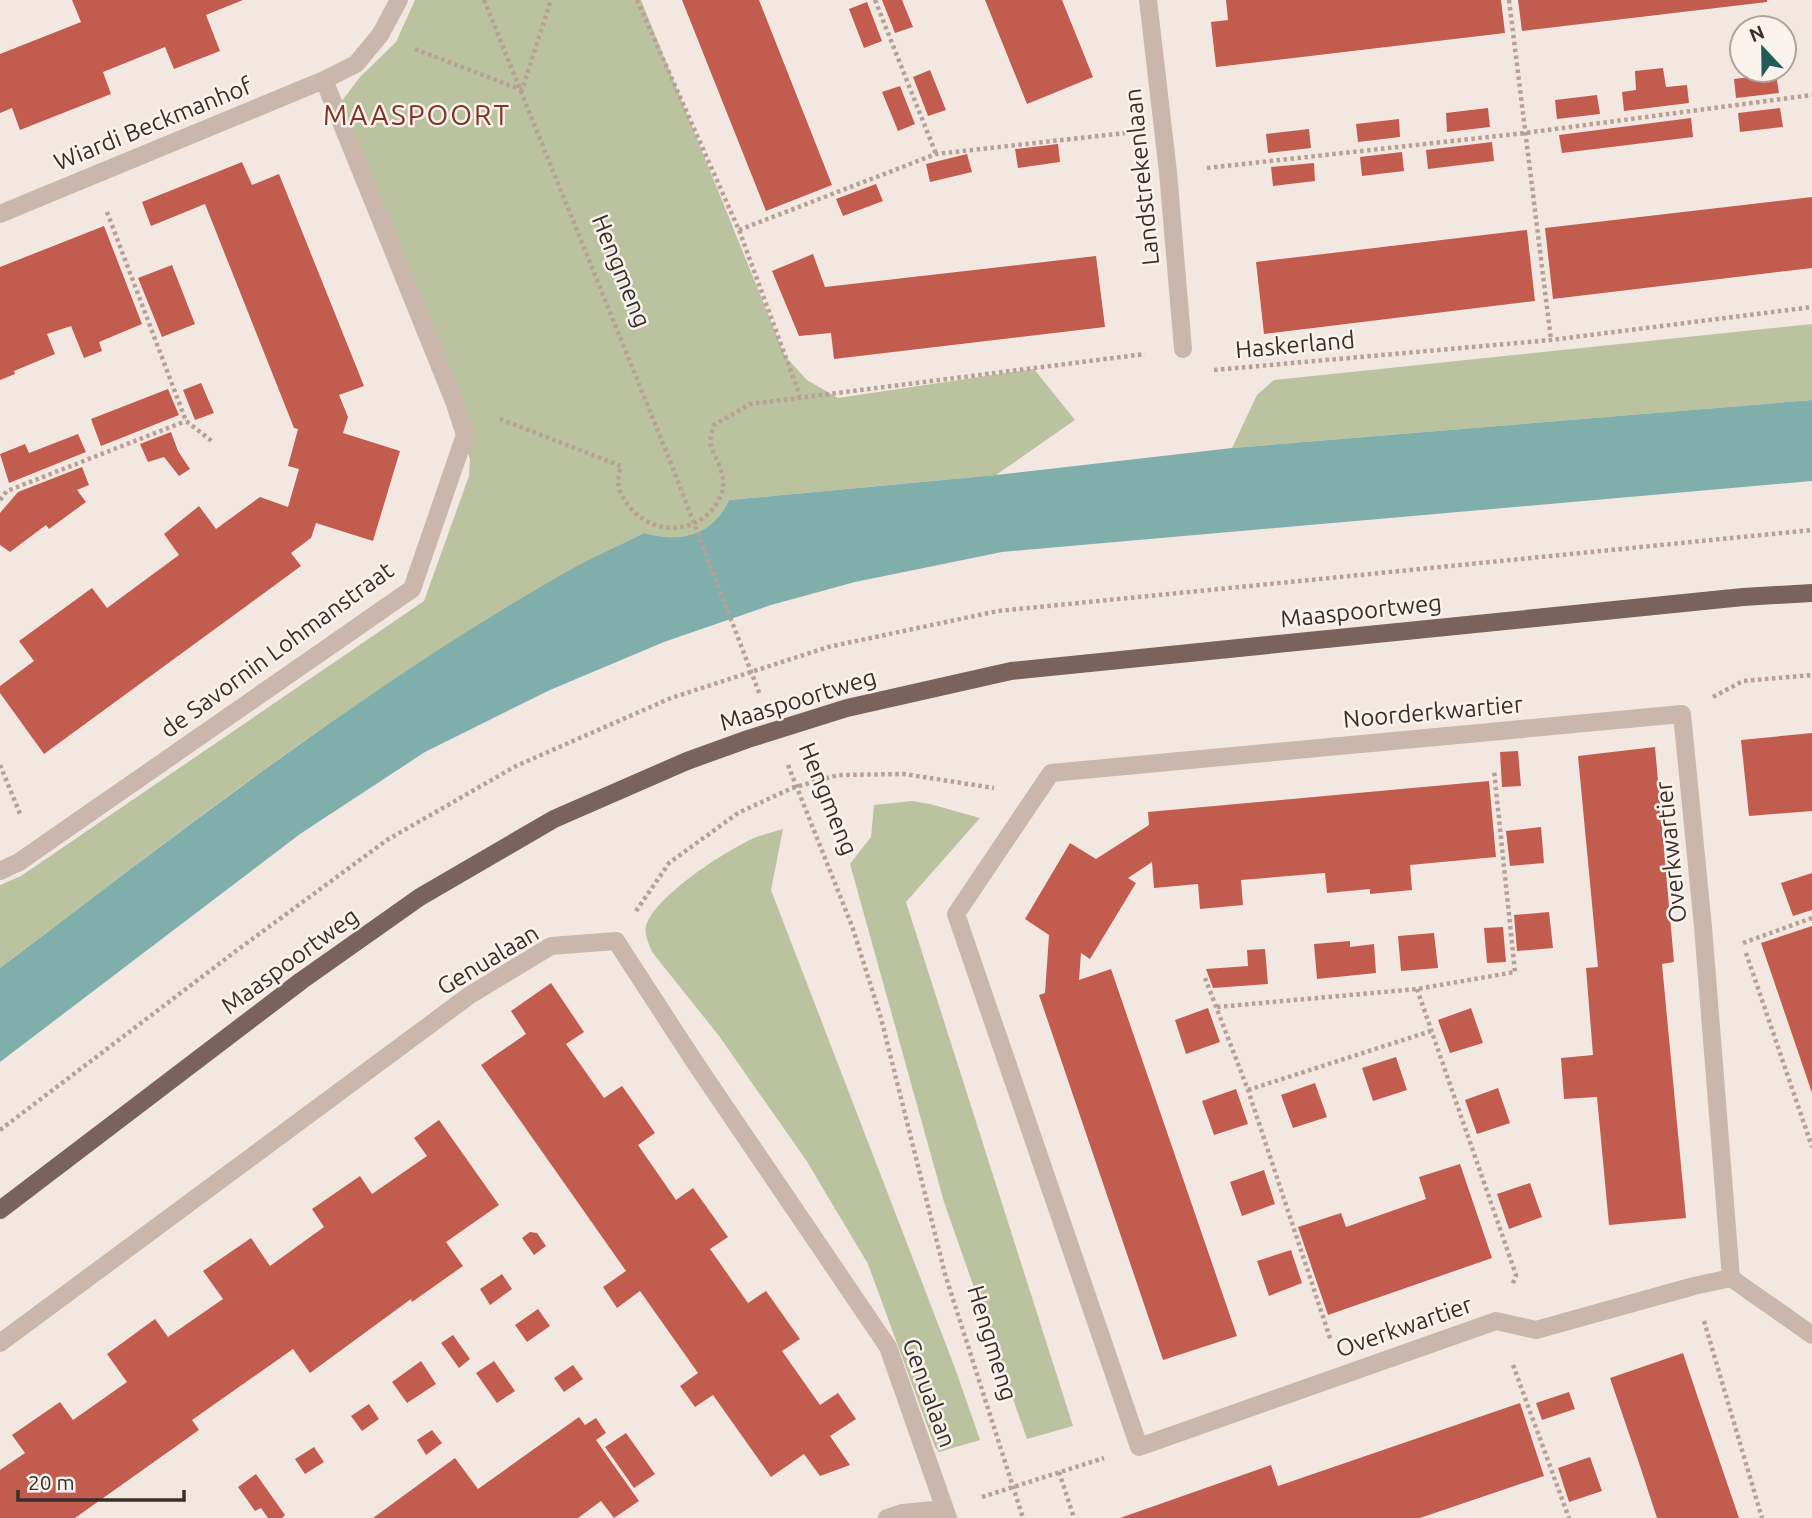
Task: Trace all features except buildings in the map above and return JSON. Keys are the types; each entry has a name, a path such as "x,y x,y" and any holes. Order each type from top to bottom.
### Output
{"main road":[{"name":"Maaspoortweg","path":"1743,597 1812,584"},
{"name":"Maaspoortweg","path":"0,1210 301,981 420,897 554,819 675,766 748,739 847,708 1012,671 1743,597 1812,593"}],"street":[{"name":"Wiardi Beckmanhof","path":"0,214 324,80 356,64 380,35 399,0"},
{"name":"Landstrekenlaan","path":"1148,0 1168,172 1183,349"},
{"name":"de Savornin Lohmanstraat","path":"0,871 19,862 412,589 465,435 454,401 324,80"},
{"name":"Noorderkwartier","path":"1034,796 1051,773 1682,714"},
{"name":"Overkwartier","path":"1139,1447 1496,1321 1536,1330 1731,1278 1703,927 1682,714"},
{"path":"1034,796 956,914 1139,1447"},
{"name":"Genualaan","path":"0,1343 470,995 551,946 616,941 888,1347 946,1514"},
{"path":"1731,1278 1812,1335"},
{"path":"887,1518 902,1513 946,1514"}],"path":[{"name":"Hengmeng","path":"484,0 761,697"},
{"path":"380,35 522,90 551,0"},
{"path":"637,0 739,230 800,396"},
{"path":"875,0 936,154"},
{"path":"1509,0 1551,340"},
{"path":"1168,172 1525,133 1812,95"},
{"path":"739,230 936,154 1162,128"},
{"path":"93,175 186,421 213,442"},
{"name":"Haskerland","path":"1183,349 1187,372 1551,340 1812,307"},
{"path":"454,401 621,466 617,484 624,500 636,516 660,528 676,529 703,518 718,503 723,486 722,469 709,444 714,425 750,404 1183,349"},
{"path":"0,500 7,491 186,421"},
{"path":"1682,714 1743,681 1812,675"},
{"path":"1217,1007 1417,989 1515,972 1490,731"},
{"name":"Hengmeng","path":"784,756 852,926 881,1017 945,1274 1023,1518"},
{"path":"0,765 35,850"},
{"path":"616,941 670,863 738,813 792,788 838,775 904,774 964,782 1034,796"},
{"path":"1703,927 1743,943 1812,918"},
{"path":"1743,943 1812,1147"},
{"path":"1205,978 1248,1090 1343,1375"},
{"path":"1417,989 1516,1275 1496,1321 1569,1518"},
{"path":"1248,1090 1432,1031"},
{"path":"1693,1286 1762,1518"},
{"path":"946,1514 1013,1487 1139,1447"},
{"path":"1059,1472 1074,1518"}],"green space":[{"path":"415,0 641,0 785,356 807,380 838,398 1034,369 1075,420 996,475 729,500 714,522 694,534 670,537 644,533 474,628 392,680 233,792 0,968 0,885 21,876 424,601 469,476 470,459 338,106 360,77 396,42"},
{"path":"1812,324 1812,400 1232,448 1257,395 1274,380"},
{"path":"912,801 980,818 906,902 1073,1426 1027,1439 944,1202 850,864 871,837 874,805"},
{"path":"783,829 771,890 955,1368 980,1440 939,1452 868,1264 806,1160 719,1036 652,952 646,936 646,926 652,914 692,876 740,845"}],"water":[{"path":"1812,400 1812,481 1002,552 855,582 771,605 664,642 550,690 425,752 300,834 0,1062 0,968 278,760 348,710 493,615 568,571 644,533 670,537 694,534 714,522 729,500 996,475 1232,448"}],"district":[{"name":"MAASPOORT","path":"417,115"}]}
